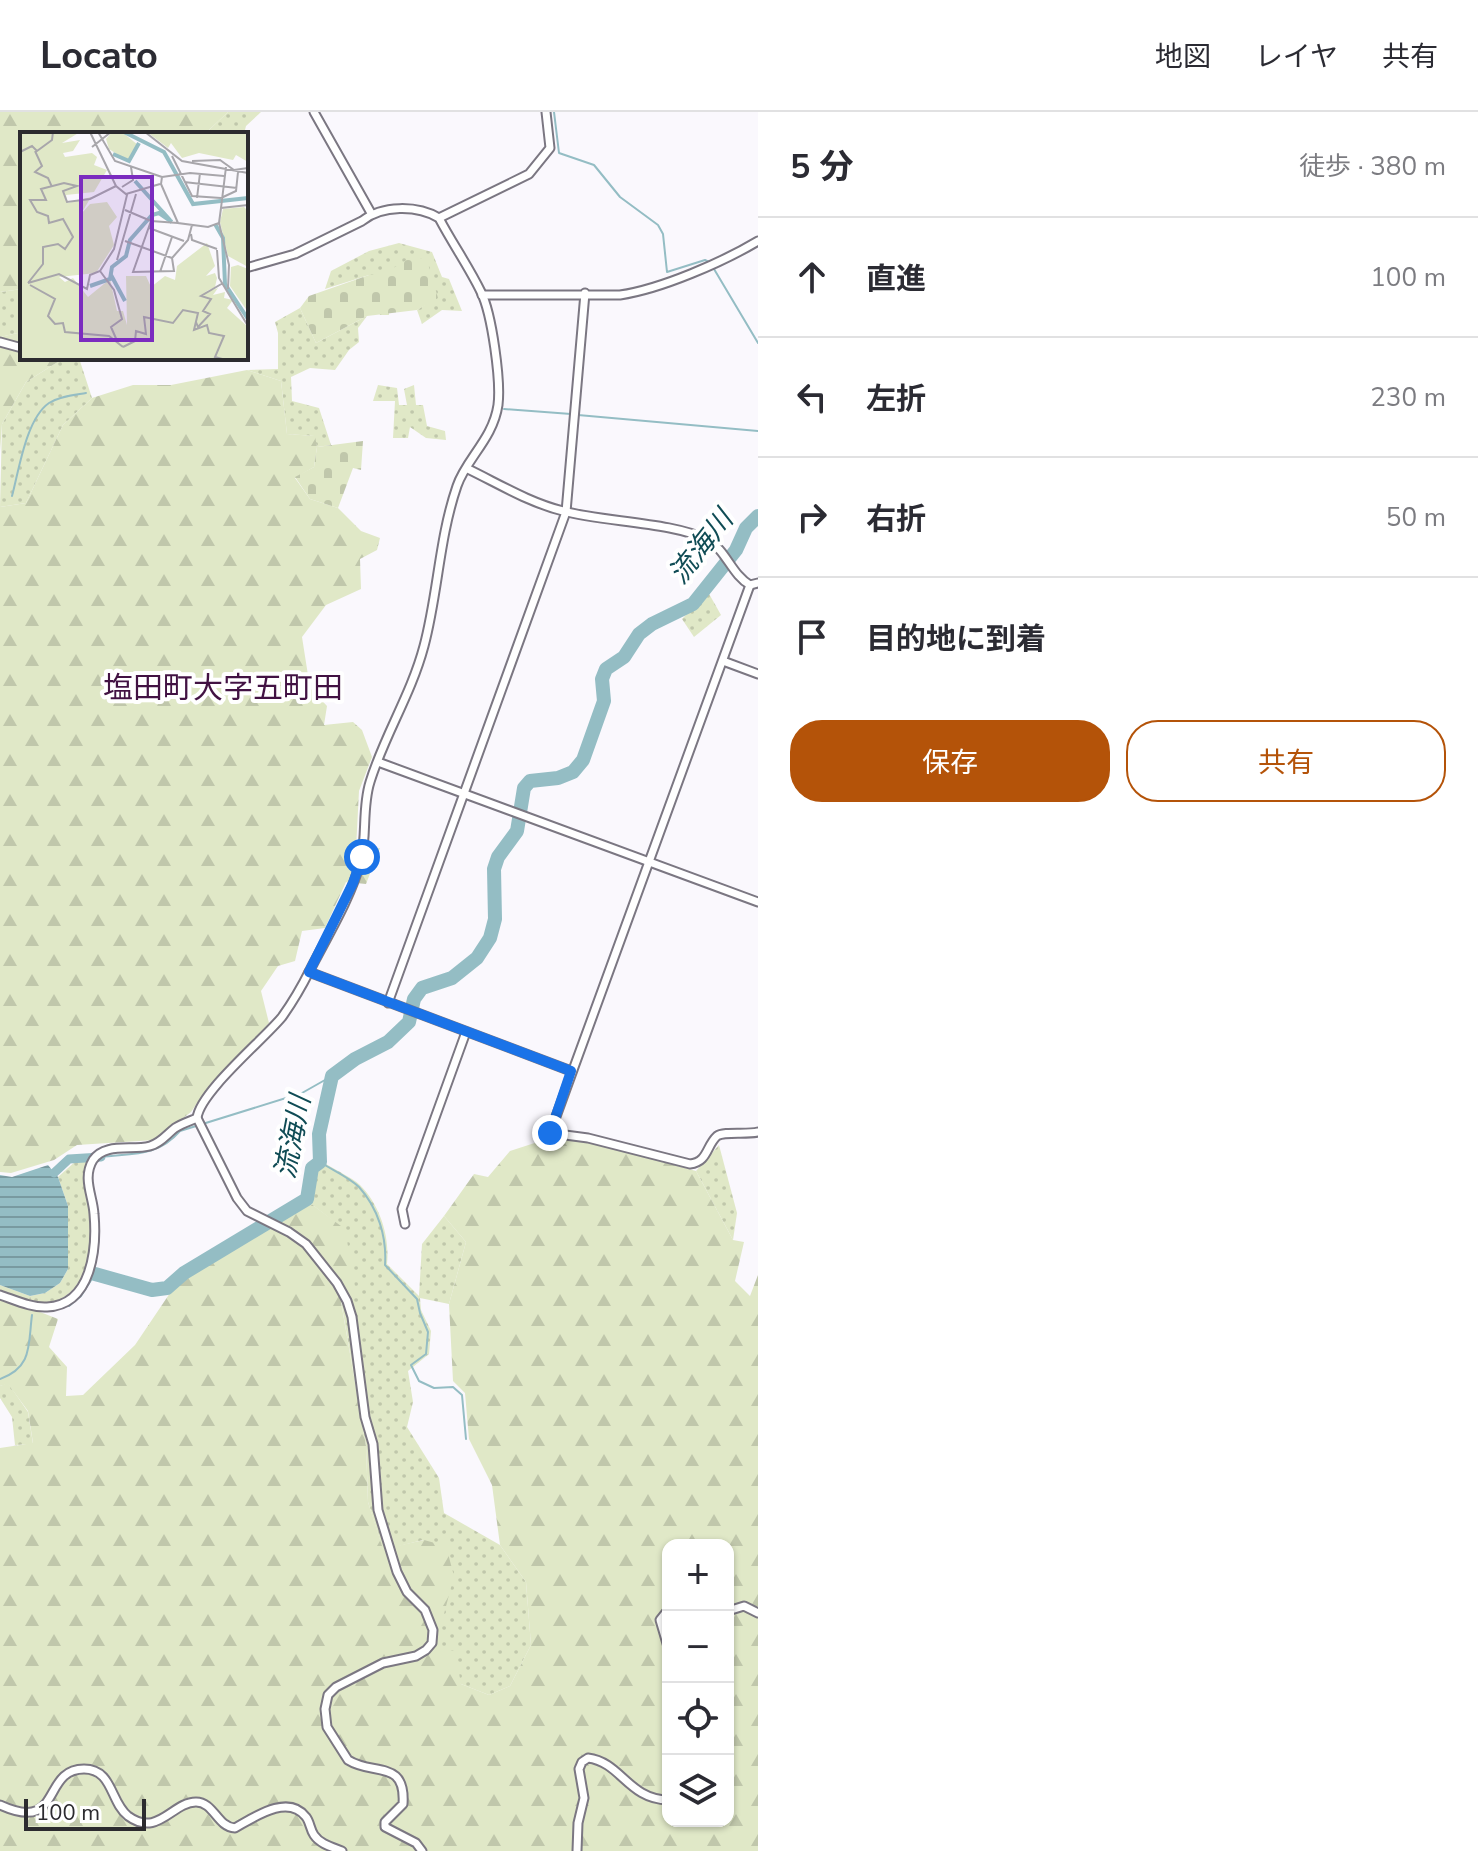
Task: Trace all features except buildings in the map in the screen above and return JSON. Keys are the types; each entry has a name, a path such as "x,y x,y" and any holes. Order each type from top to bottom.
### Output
{"street":[{"path":"325,112 315,115 371,213"},
{"path":"248,267 295,254 362,221 371,213 405,209 439,218 529,174 550,148 546,112"},
{"path":"422,1851 416,1843 385,1827 389,1816 403,1804 404,1795 398,1777 391,1772 348,1760 327,1727 325,1709 328,1695 336,1687 383,1663 416,1656 432,1643 433,1630 425,1610 407,1592 397,1572 378,1510 373,1444 365,1417 352,1317 337,1283 306,1244 247,1211 237,1198 197,1118 198,1111 212,1090 282,1016 309,972 353,883 362,857 366,796 424,647 445,529 458,483 491,429 498,405 497,372 488,312 482,295 439,218"},
{"path":"482,295 620,295 637,292 711,264 758,241"},
{"path":"388,1003 566,512 585,293"},
{"path":"0,342 20,347"},
{"path":"468,469 541,505 683,532 710,541 742,580 754,584 550,1133 588,1138 690,1164 698,1163 716,1137 758,1132"},
{"path":"723,661 758,674"},
{"path":"378,762 758,902"},
{"path":"309,972 571,1071"},
{"path":"405,1224 402,1209 466,1032"},
{"path":"0,1295 37,1307 51,1307 80,1292 92,1267 94,1215 88,1184 91,1163 107,1149 149,1146 161,1142 175,1128 197,1118"},
{"path":"734,1609 744,1606 758,1613"},
{"path":"577,1851 578,1823 584,1798 579,1769 588,1758 604,1761 633,1789 653,1799 662,1800"},
{"path":"0,1805 27,1815 47,1804 63,1778 74,1771 91,1770 109,1782 120,1807 127,1816 136,1820 157,1822 187,1804 198,1802 205,1804 224,1825 235,1828 266,1810 283,1807 297,1810 305,1816 313,1834 321,1842 342,1851"}],"green space":[{"path":"0,112 228,112 210,132 20,132 20,289 0,292"},
{"path":"228,112 261,112 246,126 244,132 208,131"},
{"path":"399,243 432,252 442,277 449,279 462,311 442,310 422,324 417,310 437,297 385,273 389,315 380,315 369,275 325,289 331,271 369,251"},
{"path":"413,256 427,260 438,298 417,310 367,316 316,343 300,308 309,296 369,275 385,273"},
{"path":"20,289 20,332 0,337 0,292"},
{"path":"300,308 316,343 367,316 358,328 359,342 335,370 310,368 291,377 292,401 319,408 331,445 317,447 314,436 287,434 281,381 247,370 278,369 275,322"},
{"path":"20,332 20,360 61,360 26,382 2,424 0,452 0,337"},
{"path":"61,360 80,360 92,398 63,425 26,503 0,507 2,424 26,382"},
{"path":"247,370 281,381 287,434 315,436 314,467 295,478 310,499 338,508 361,531 380,538 377,550 360,559 361,589 326,605 302,637 310,688 327,706 324,725 353,722 362,730 372,757 359,791 356,849 380,848 366,884 346,882 325,928 302,931 295,961 278,966 261,991 269,1023 208,1087 191,1112 155,1140 77,1145 54,1160 11,1173 0,1172 0,507 26,503 63,425 92,398 133,385 171,385"},
{"path":"378,385 397,388 399,405 407,405 404,389 414,385 416,405 423,405 427,426 445,431 446,440 426,438 410,427 408,438 393,438 395,401 373,401"},
{"path":"363,441 361,470 353,468 338,508 310,499 295,477 314,467 317,447"},
{"path":"708,592 721,615 694,637 682,619"},
{"path":"550,1138 589,1142 696,1171 733,1240 744,1242 735,1281 750,1296 758,1275 758,1851 0,1851 0,1448 33,1443 28,1411 8,1384 0,1386 0,1285 30,1296 35,1310 58,1319 49,1347 67,1367 66,1396 83,1395 135,1345 170,1293 190,1274 310,1203 345,1229 356,1293 341,1302 366,1446 368,1502 383,1549 424,1540 446,1546 454,1576 435,1648 455,1651 461,1684 489,1695 510,1686 531,1645 526,1582 500,1545 492,1485 469,1439 465,1393 453,1381 449,1304 466,1242 444,1216 474,1174 488,1177 510,1151"},
{"path":"719,1145 737,1213 733,1240 696,1171"},
{"path":"77,1160 87,1162 84,1179 91,1213 91,1236 87,1266 75,1288 51,1304 34,1310 30,1296 45,1293 60,1283 68,1269 68,1206 58,1177"},
{"path":"326,1164 356,1182 367,1193 382,1222 387,1243 387,1264 419,1296 422,1244 444,1216 466,1242 449,1304 420,1298 421,1310 431,1331 429,1354 408,1371 413,1402 407,1427 439,1478 444,1513 500,1545 526,1582 531,1645 510,1686 489,1695 461,1684 435,1648 440,1625 423,1540 383,1550 368,1502 366,1446 341,1301 345,1230 310,1203 315,1169"},
{"path":"8,1383 28,1412 33,1444 15,1445 12,1417 0,1398 0,1386"}],"water":[{"path":"48,1165 58,1177 68,1206 68,1269 60,1283 45,1293 30,1296 0,1285 0,1175 12,1177"}],"waterway":[{"path":"554,112 559,153 594,165 620,197 658,225 663,234 667,272 705,260 711,263"},
{"path":"714,269 758,343"},
{"path":"12,496 24,446 41,411 58,399 86,393"},
{"path":"504,409 571,414"},
{"path":"578,415 758,431"},
{"name":"流海川","path":"95,1274 152,1290 167,1288 184,1273 307,1199 312,1168 320,1162 319,1134 332,1076 355,1059 388,1042 409,1022 414,999 422,988 452,978 477,958 490,938 495,919 494,869 498,857 517,831 524,788 530,781 558,778 573,772 583,760 604,701 602,679 606,669 624,657 639,634 652,624 693,604 736,550 746,528 758,516"},
{"path":"101,1157 154,1150 180,1131 302,1093 332,1076"},
{"path":"54,1173 69,1159 101,1157"},
{"path":"320,1162 355,1183 371,1204 383,1234 385,1265 417,1299 428,1332 426,1354 411,1365 419,1381 434,1388 453,1387 462,1395 466,1439"},
{"path":"69,1306 81,1296 95,1274"},
{"path":"0,1379 11,1374 24,1361 32,1315"}],"district":[{"name":"塩田町大字五町田","path":"223,688"}],"route":[{"path":"362,857 353,883 309,972 571,1071 550,1133"}]}
